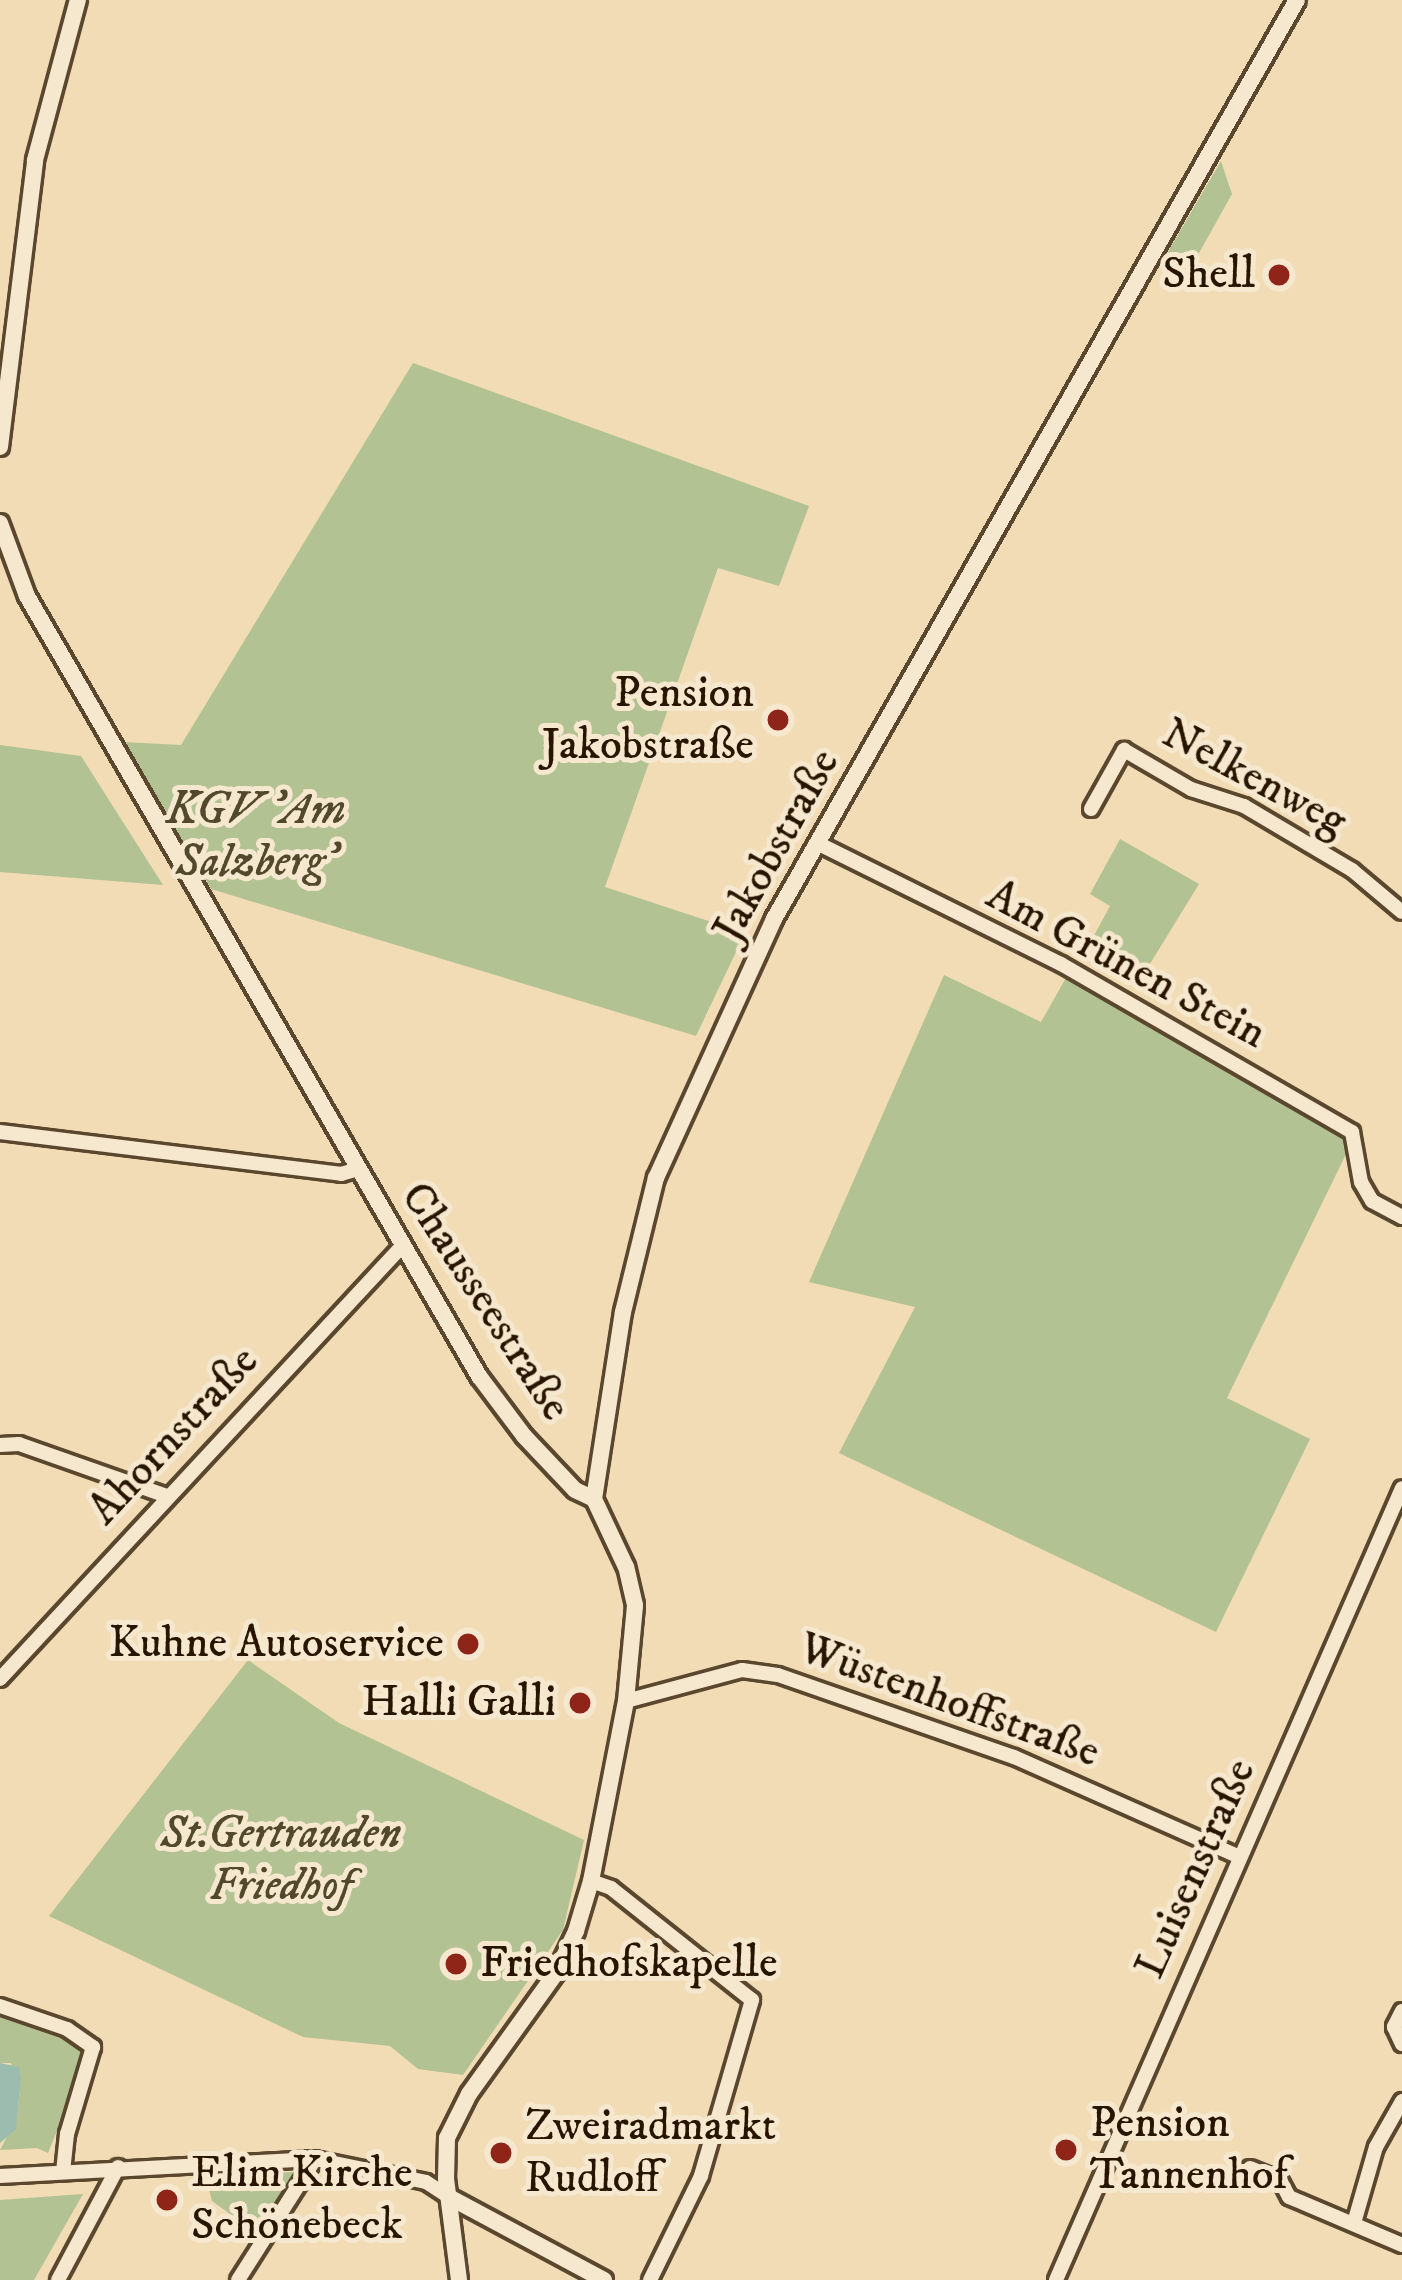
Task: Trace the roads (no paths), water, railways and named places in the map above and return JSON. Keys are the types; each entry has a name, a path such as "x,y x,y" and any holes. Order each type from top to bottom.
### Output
{"street":[{"path":"0,447 30,184 78,0"},
{"name":"Jakobstraße","path":"594,1498 622,1312 656,1178 725,1019 817,843 1298,0"},
{"name":"Chausseestraße","path":"0,523 27,596 403,1245 502,1410 575,1490 594,1498 626,1567 635,1605 626,1701 591,1881 556,1973 454,2119 446,2146 459,2280"},
{"name":"Nelkenweg","path":"1091,809 1124,750 1191,789 1244,806 1352,870 1402,912"},
{"name":"Am Grünen Stein","path":"817,843 1061,964 1352,1132 1361,1183 1372,1201 1402,1217"},
{"path":"0,1132 341,1174 358,1169"},
{"name":"Ahornstraße","path":"0,1678 403,1245"},
{"path":"0,1445 19,1444 167,1496"},
{"name":"Luisenstraße","path":"1056,2280 1400,1497"},
{"name":"Wüstenhoffstraße","path":"626,1701 742,1670 800,1682 992,1749 1240,1857"},
{"path":"591,1881 611,1888 752,2000 701,2176 650,2280"},
{"path":"0,2006 88,2038 93,2047 67,2134 63,2171"},
{"path":"1402,2011 1394,2027 1402,2044"},
{"path":"1354,2223 1376,2146 1402,2101"},
{"path":"238,2280 315,2159"},
{"path":"0,2176 315,2159 425,2182 604,2280"},
{"path":"58,2280 118,2168"},
{"path":"1250,2168 1280,2180 1289,2197 1402,2245"}],"place":[{"name":"Shell","path":"1279,275"},
{"name":"Pension Jakobstraße","path":"778,720"},
{"name":"Kuhne Autoservice","path":"468,1644"},
{"name":"Halli Galli","path":"580,1703"},
{"name":"Friedhofskapelle","path":"456,1964"},
{"name":"Pension Tannenhof","path":"1066,2150"},
{"name":"Zweiradmarkt Rudloff","path":"501,2153"},
{"name":"Elim Kirche Schönebeck","path":"167,2200"}],"park label":[{"name":"KGV 'Am Salzberg'","path":"256,837"},
{"name":"St.Gertrauden Friedhof","path":"281,1861"}]}
